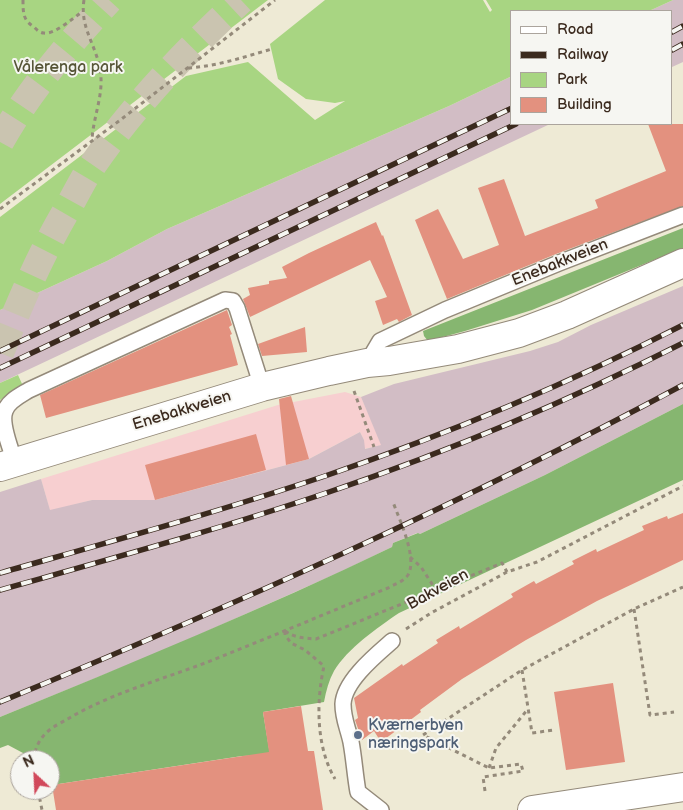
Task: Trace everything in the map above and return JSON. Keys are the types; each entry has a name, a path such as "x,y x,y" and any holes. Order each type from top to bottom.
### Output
{"street":[{"name":"Enebakkveien","path":"7,465 262,387 367,363 458,349 519,333 567,315 683,263"},
{"path":"532,810 683,787"}],"lane":[{"name":"Enebakkveien","path":"367,363 380,341 445,310 683,215"},
{"path":"7,465 4,410 15,399 29,390 225,300 233,301 237,308 262,387"},
{"path":"381,810 358,792 354,738 345,728 343,711 345,694 367,663 392,640"}],"path":[{"path":"23,0 23,14 26,22 41,33 47,34 54,31 82,12"},
{"path":"84,0 82,12 86,31 94,47 101,77 101,89 93,125 92,140"},
{"path":"0,210 275,0"},
{"path":"188,68 206,67 272,49"},
{"path":"357,400 374,447"},
{"name":"Bakveien","path":"392,640 417,621 507,572 537,562 683,486"},
{"path":"35,750 38,742 46,733 56,725 83,710 114,696 285,630 388,588 403,580 411,567 410,556 408,544 393,502"},
{"path":"410,556 421,566 436,590"},
{"path":"285,630 301,638 316,639 502,563 507,572"},
{"path":"485,791 483,777 523,771 521,764 489,768 423,735 522,670 634,609 683,587"},
{"path":"634,609 650,716 674,712"},
{"path":"285,630 285,635 291,643 305,650 324,666 319,698 320,736 328,769 337,784"},
{"path":"522,670 532,733 554,730"},
{"path":"489,768 496,748 528,708"}],"shaded area":[{"path":"673,0 683,0 683,62 673,67 673,10 651,10"},
{"path":"510,77 510,125 548,125 0,383 0,310 107,261 167,229 449,106"},
{"path":"683,286 683,404 545,475 420,534 417,533 393,543 392,547 340,572 167,649 0,717 0,492 41,479 50,510 92,500 155,500 309,459 360,432 364,440 365,449 381,445 361,397 394,384 530,351 558,342 591,325"},
{"path":"345,392 361,397 382,445 364,449 364,440 360,432 309,459 155,500 92,500 50,511 41,479 278,405"}],"green space":[{"name":"Vålerenga park","path":"0,0 268,0 0,204"},
{"path":"325,0 483,0 490,12 492,10 486,0 673,0 651,10 510,10 510,77 449,106 167,229 107,261 0,310 0,217 186,76 248,62 315,120 345,101 335,103 306,99 278,79 270,44"},
{"path":"683,228 683,248 532,310 428,341 424,336 423,331"},
{"path":"18,375 23,386 0,400 0,383"},
{"path":"683,404 683,480 399,613 363,639 347,654 334,671 324,702 263,712 270,755 242,756 60,784 60,750 17,750 8,745 0,748 0,717 295,592 392,547 393,543 418,533 420,534 545,475"}],"building":[{"path":"683,124 683,206 556,254 447,299 415,220 438,209 463,259 499,245 478,188 504,179 525,236 598,208 595,200 666,171 648,125"},
{"path":"376,222 383,235 412,315 399,322 397,319 383,325 375,301 387,297 370,260 250,317 243,299 250,295 248,288 269,284 269,281 287,278 282,267"},
{"path":"227,310 232,325 229,327 232,334 230,335 238,365 46,418 40,395"},
{"path":"305,327 307,352 262,356 258,344"},
{"path":"291,396 309,459 286,465 279,399"},
{"path":"256,434 266,470 155,500 145,465"},
{"path":"683,513 683,560 597,601 526,640 462,679 381,742 374,731 362,740 355,720 358,718 354,698 402,664 403,666 438,643 436,640 459,626 460,629 513,597 511,594 534,581 536,584 574,564 572,561 596,549 597,552 644,530 642,526 667,516 668,519"},
{"path":"613,683 625,762 566,770 554,692"},
{"path":"301,706 308,751 314,751 323,810 56,810 54,800 60,800 60,784 269,752 263,712"}],"tunnel":[{"path":"0,142 37,86 109,0"},
{"path":"0,353 40,260 90,169 106,146 161,80 241,0"}],"railway":[{"path":"673,31 683,26"},
{"path":"673,49 683,44"},
{"path":"0,351 510,109"},
{"path":"0,368 514,125"},
{"path":"0,573 244,502 371,460 552,388 683,325"},
{"path":"0,590 288,506 419,460 553,405 683,343"},
{"path":"0,702 174,629 346,552 516,471 683,385"}],"place":[{"name":"Kværnerbyen næringspark","path":"358,735"}]}
